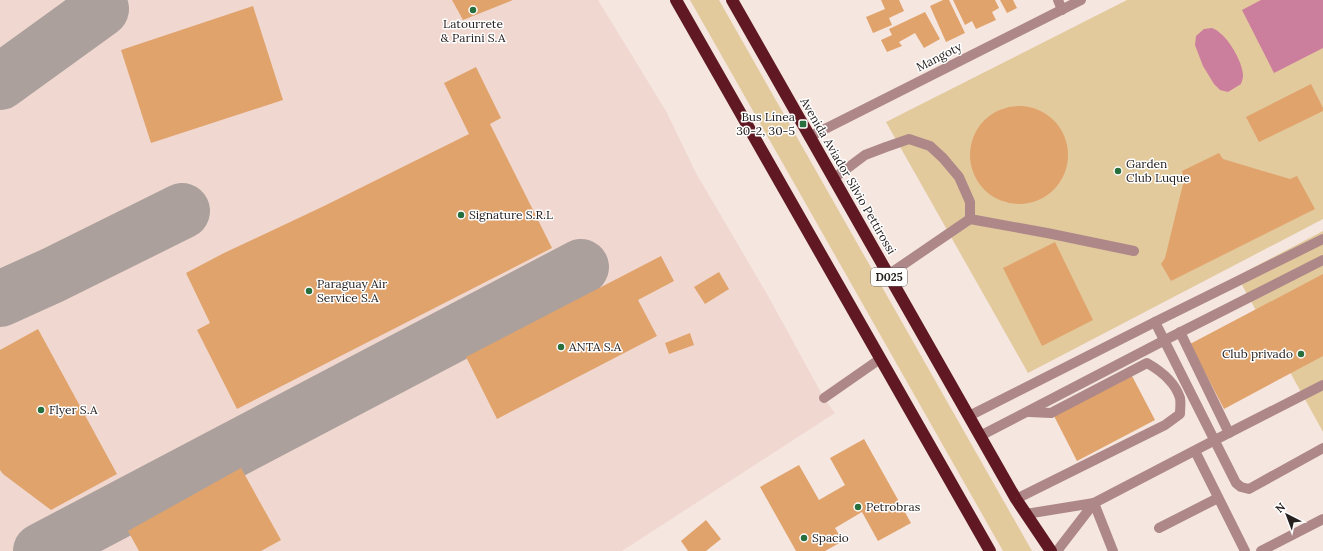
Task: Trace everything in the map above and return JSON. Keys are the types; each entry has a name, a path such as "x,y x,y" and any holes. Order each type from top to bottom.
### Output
{"highway":[{"path":"676,0 990,551"},
{"name":"Avenida Aviador Silvio Pettirossi","path":"732,0 1016,499 1051,551"}],"street":[{"path":"1058,0 1062,10"},
{"name":"Mangoty","path":"809,137 1081,0"},
{"path":"833,179 865,155 909,139 930,146 944,158 959,177 970,202 970,219"},
{"path":"888,275 970,219 1134,251"},
{"path":"969,416 1323,239"},
{"path":"980,436 1180,332 1323,260"},
{"path":"1155,322 1236,482 1241,487 1249,490 1323,448"},
{"path":"1180,332 1229,432"},
{"path":"824,396 824,398 880,359"},
{"path":"1016,499 1165,425 1180,414 1180,399 1169,380 1160,371 1147,363 1051,413 1028,412"},
{"path":"1026,514 1094,503 1229,432 1323,385"},
{"path":"1195,451 1245,551"},
{"path":"1159,528 1218,498"},
{"path":"1057,551 1094,503"},
{"path":"1094,503 1113,551"},
{"path":"1261,551 1323,519"}],"shaded area":[{"path":"0,0 598,0 666,111 696,173 767,294 824,398 835,413 622,551 0,551"},
{"path":"690,0 719,0 1032,551 1003,551"},
{"name":"Garden Club Luque","path":"1127,0 1323,0 1323,219 1028,373 886,122"},
{"path":"1261,0 1323,0 1323,48 1274,73 1242,10"},
{"path":"1212,28 1223,35 1228,41 1240,62 1242,69 1243,76 1241,84 1228,92 1220,90 1214,84 1203,66 1195,45 1196,36 1204,29"},
{"name":"Club privado","path":"1323,231 1323,432 1237,276"}],"building":[{"name":"Latourrete & Parini S.A","path":"452,0 513,0 463,20"},
{"path":"881,0 899,0 904,11 889,18 892,25 873,33 866,17 885,9"},
{"path":"943,0 949,0 965,33 946,42 930,6"},
{"path":"953,0 995,0 999,8 992,12 996,20 976,29 972,21 965,25"},
{"path":"1000,0 1013,0 1017,8 1007,13"},
{"path":"253,6 283,100 151,143 121,50"},
{"path":"925,12 940,39 924,48 915,33 899,42 902,46 887,52 881,40 892,35 889,29"},
{"path":"476,67 501,118 490,124 552,248 237,409 197,330 210,323 186,273 469,134 444,83"},
{"path":"1311,84 1323,108 1323,111 1259,142 1246,117"},
{"path":"1019,106 1038,110 1054,120 1064,136 1068,155 1064,174 1054,190 1038,200 1019,204 1000,200 984,190 974,174 970,155 974,136 984,120 1000,110"},
{"path":"1219,153 1223,159 1290,179 1297,176 1315,209 1171,281 1161,264 1165,258 1184,180 1182,171"},
{"path":"1055,242 1093,320 1042,346 1003,268"},
{"name":"ANTA S.A","path":"661,256 674,281 638,300 657,336 497,419 466,357"},
{"path":"719,272 729,289 705,304 694,287"},
{"path":"1323,274 1323,356 1224,409 1190,344"},
{"name":"Flyer S.A","path":"38,329 117,474 51,510 3,474 0,470 0,350"},
{"path":"690,333 694,345 669,354 665,343"},
{"path":"1132,376 1155,420 1077,461 1054,416"},
{"path":"864,439 911,523 878,541 862,512 835,528 843,541 825,551 796,551 760,487 799,465 819,500 845,485 830,458"},
{"path":"241,468 281,540 261,551 139,551 128,531"},
{"path":"706,520 721,539 706,551 688,551 681,541"}],"taxiway":[{"path":"0,82 101,9"},
{"path":"0,299 53,275 182,211"},
{"path":"41,551 581,267"}],"place":[{"name":"Latourrete & Parini S.A","path":"473,10"},
{"name":"Bus Línea 30-2, 30-5","path":"803,124"},
{"name":"Garden Club Luque","path":"1118,171"},
{"name":"Signature S.R.L","path":"461,215"},
{"name":"Paraguay Air Service S.A","path":"309,291"},
{"name":"ANTA S.A","path":"561,347"},
{"name":"Club privado","path":"1301,354"},
{"name":"Flyer S.A","path":"41,410"},
{"name":"Petrobras","path":"858,507"},
{"name":"Spacio","path":"804,538"}]}
